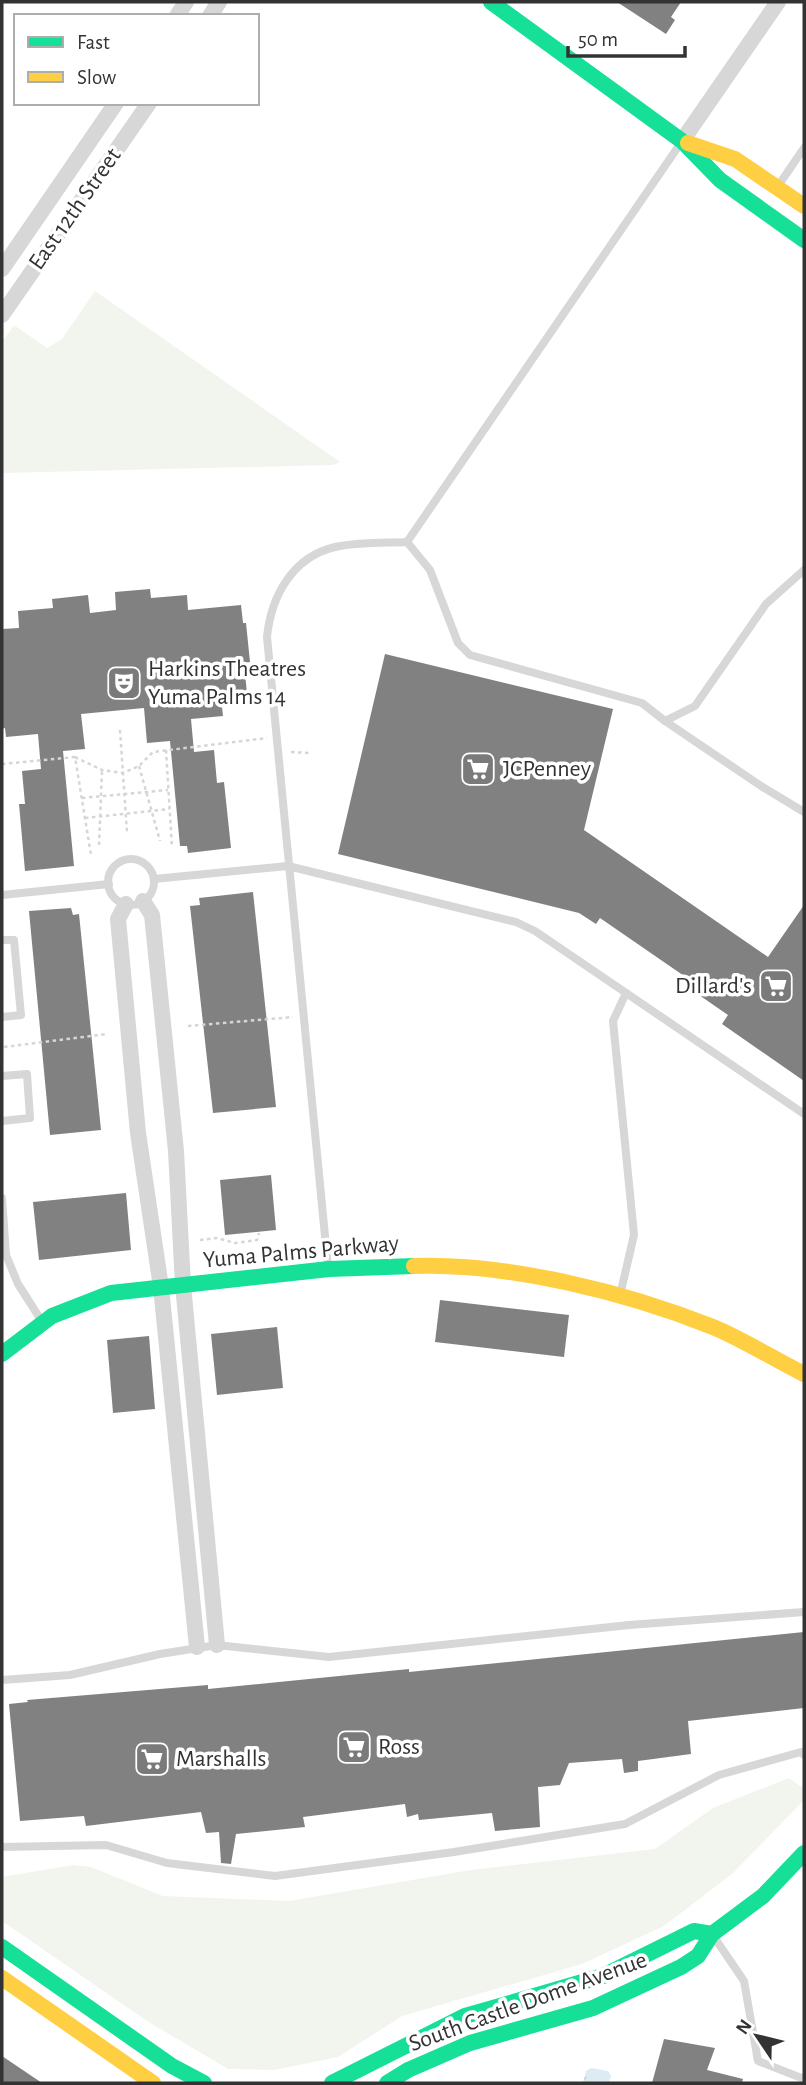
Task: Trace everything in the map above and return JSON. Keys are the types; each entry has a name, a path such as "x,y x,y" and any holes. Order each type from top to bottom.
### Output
{"street":[{"path":"491,2 681,141 720,180 804,240"},
{"path":"681,141 778,2"},
{"name":"East 12th Street","path":"2,269 115,105"},
{"name":"East 12th Street","path":"2,315 148,105"},
{"path":"681,141 735,159 804,206"},
{"path":"59,186 81,201"},
{"path":"143,901 152,915 176,1151 183,1285 217,1645"},
{"path":"126,904 118,919 138,1133 161,1286 197,1647"},
{"name":"Yuma Palms Parkway","path":"2,1354 41,1320 90,1299 161,1286 329,1269 421,1266 499,1272 621,1294 715,1328 804,1374"},
{"name":"South Castle Dome Avenue","path":"387,2083 408,2070 470,2043 593,2008 639,1989 698,1956 712,1934 763,1896 804,1853"},
{"name":"South Castle Dome Avenue","path":"332,2083 465,2016 603,1976 694,1931 712,1934"},
{"path":"2,1947 172,2066 204,2083"},
{"path":"2,1978 153,2083"}],"lane":[{"path":"407,542 681,141"},
{"path":"777,187 804,148"},
{"path":"407,542 430,570 458,643 470,656 642,703 761,786 804,812"},
{"path":"329,1269 267,637 276,596 289,576 310,558 335,547 407,542"},
{"path":"665,721 695,706 766,604 804,570"},
{"path":"129,859 148,867 154,879 152,892 143,901 126,904 114,897 109,884 116,865 129,859"},
{"path":"154,879 288,866 516,922 535,931 804,1114"},
{"path":"2,895 109,884"},
{"path":"2,940 14,940 21,1015 2,1017"},
{"path":"621,1294 634,1236 613,1021 626,993"},
{"path":"2,1076 27,1074 30,1118 2,1121"},
{"path":"2,1198 6,1255 18,1284 41,1320"},
{"path":"2,1680 69,1675 217,1645 329,1657 629,1625 804,1612"},
{"path":"2,1847 106,1845 167,1863 275,1875 454,1852 625,1824 719,1775 801,1752 804,1755"},
{"path":"712,1934 744,1981 758,2061 804,2079"}],"path":[{"path":"120,730 127,832"},
{"path":"2,764 75,757 102,770 123,773 139,766 153,752 268,737"},
{"path":"166,750 172,847"},
{"path":"291,752 309,752"},
{"path":"75,757 91,855"},
{"path":"139,766 160,841"},
{"path":"99,845 102,770"},
{"path":"82,798 168,790"},
{"path":"85,818 170,808"},
{"path":"188,1026 294,1017"},
{"path":"4,1047 107,1034"},
{"path":"200,1240 217,1238 234,1243 257,1240 259,1233"}],"shaded area":[{"path":"95,291 340,462 333,465 2,473 2,342 14,325 47,348 62,339"},
{"path":"789,1778 804,1789 804,1800 733,1873 664,1926 582,1964 402,2016 338,2057 274,2070 228,2069 147,2021 2,1921 2,1877 73,1865 91,1867 163,1896 289,1901 471,1870 655,1849 713,1808"}],"water":[{"path":"591,2068 608,2071 611,2076 609,2083 583,2083 586,2071"}],"building":[{"path":"617,2 681,2 671,17 675,20 666,34"},
{"name":"Harkins Theatres Yuma Palms 14","path":"150,589 151,598 187,595 188,610 241,605 243,623 246,623 250,662 244,663 248,704 222,707 223,716 191,719 194,752 214,750 217,783 224,782 231,848 188,853 187,846 180,846 170,741 147,743 144,708 81,714 85,749 63,751 74,866 25,871 19,804 25,804 22,771 41,769 38,734 6,737 5,728 2,729 2,629 19,628 18,611 53,608 52,599 88,595 90,613 116,610 115,592"},
{"name":"JCPenney","path":"385,654 613,709 584,830 768,957 804,905 804,1081 722,1024 728,1015 699,995 703,989 600,918 596,924 579,913 338,854"},
{"path":"253,892 276,1107 213,1113 190,906 200,905 199,898"},
{"path":"71,908 73,915 79,914 101,1130 50,1135 29,911"},
{"path":"271,1175 276,1230 225,1235 220,1180"},
{"path":"126,1193 131,1250 39,1260 33,1202"},
{"path":"440,1300 569,1315 564,1357 435,1342"},
{"path":"277,1327 283,1388 217,1395 211,1334"},
{"path":"149,1336 155,1409 113,1413 107,1340"},
{"path":"804,1632 804,1708 688,1721 691,1754 638,1761 638,1771 624,1773 622,1759 569,1763 560,1785 538,1787 540,1827 495,1831 492,1813 419,1820 418,1814 407,1817 405,1804 303,1817 305,1827 236,1834 231,1864 221,1863 219,1832 206,1833 201,1812 86,1826 84,1816 20,1821 9,1704 28,1702 27,1700 208,1685 208,1689 409,1669 409,1672"},
{"path":"664,2039 715,2048 707,2070 743,2079 742,2083 652,2083"},
{"path":"2,2056 42,2083 2,2083"}],"traffic: fast":[{"path":"491,2 682,141 720,180 804,240"},
{"path":"2,1354 52,1316 111,1293 329,1269 414,1266"},
{"path":"387,2083 408,2070 470,2043 593,2008 681,1967 698,1956 712,1934 763,1896 804,1853"},
{"path":"332,2083 465,2016 603,1976 694,1931 712,1934"},
{"path":"2,1947 172,2066 204,2083"}],"traffic: slow":[{"path":"688,143 735,159 804,206"},
{"path":"414,1266 451,1266 527,1275 643,1302 713,1327 804,1374"},
{"path":"2,1978 153,2083"}],"place":[{"name":"Harkins Theatres Yuma Palms 14","path":"124,683"},
{"name":"JCPenney","path":"478,769"},
{"name":"Dillard's","path":"776,986"},
{"name":"Ross","path":"354,1747"},
{"name":"Marshalls","path":"152,1759"}]}
